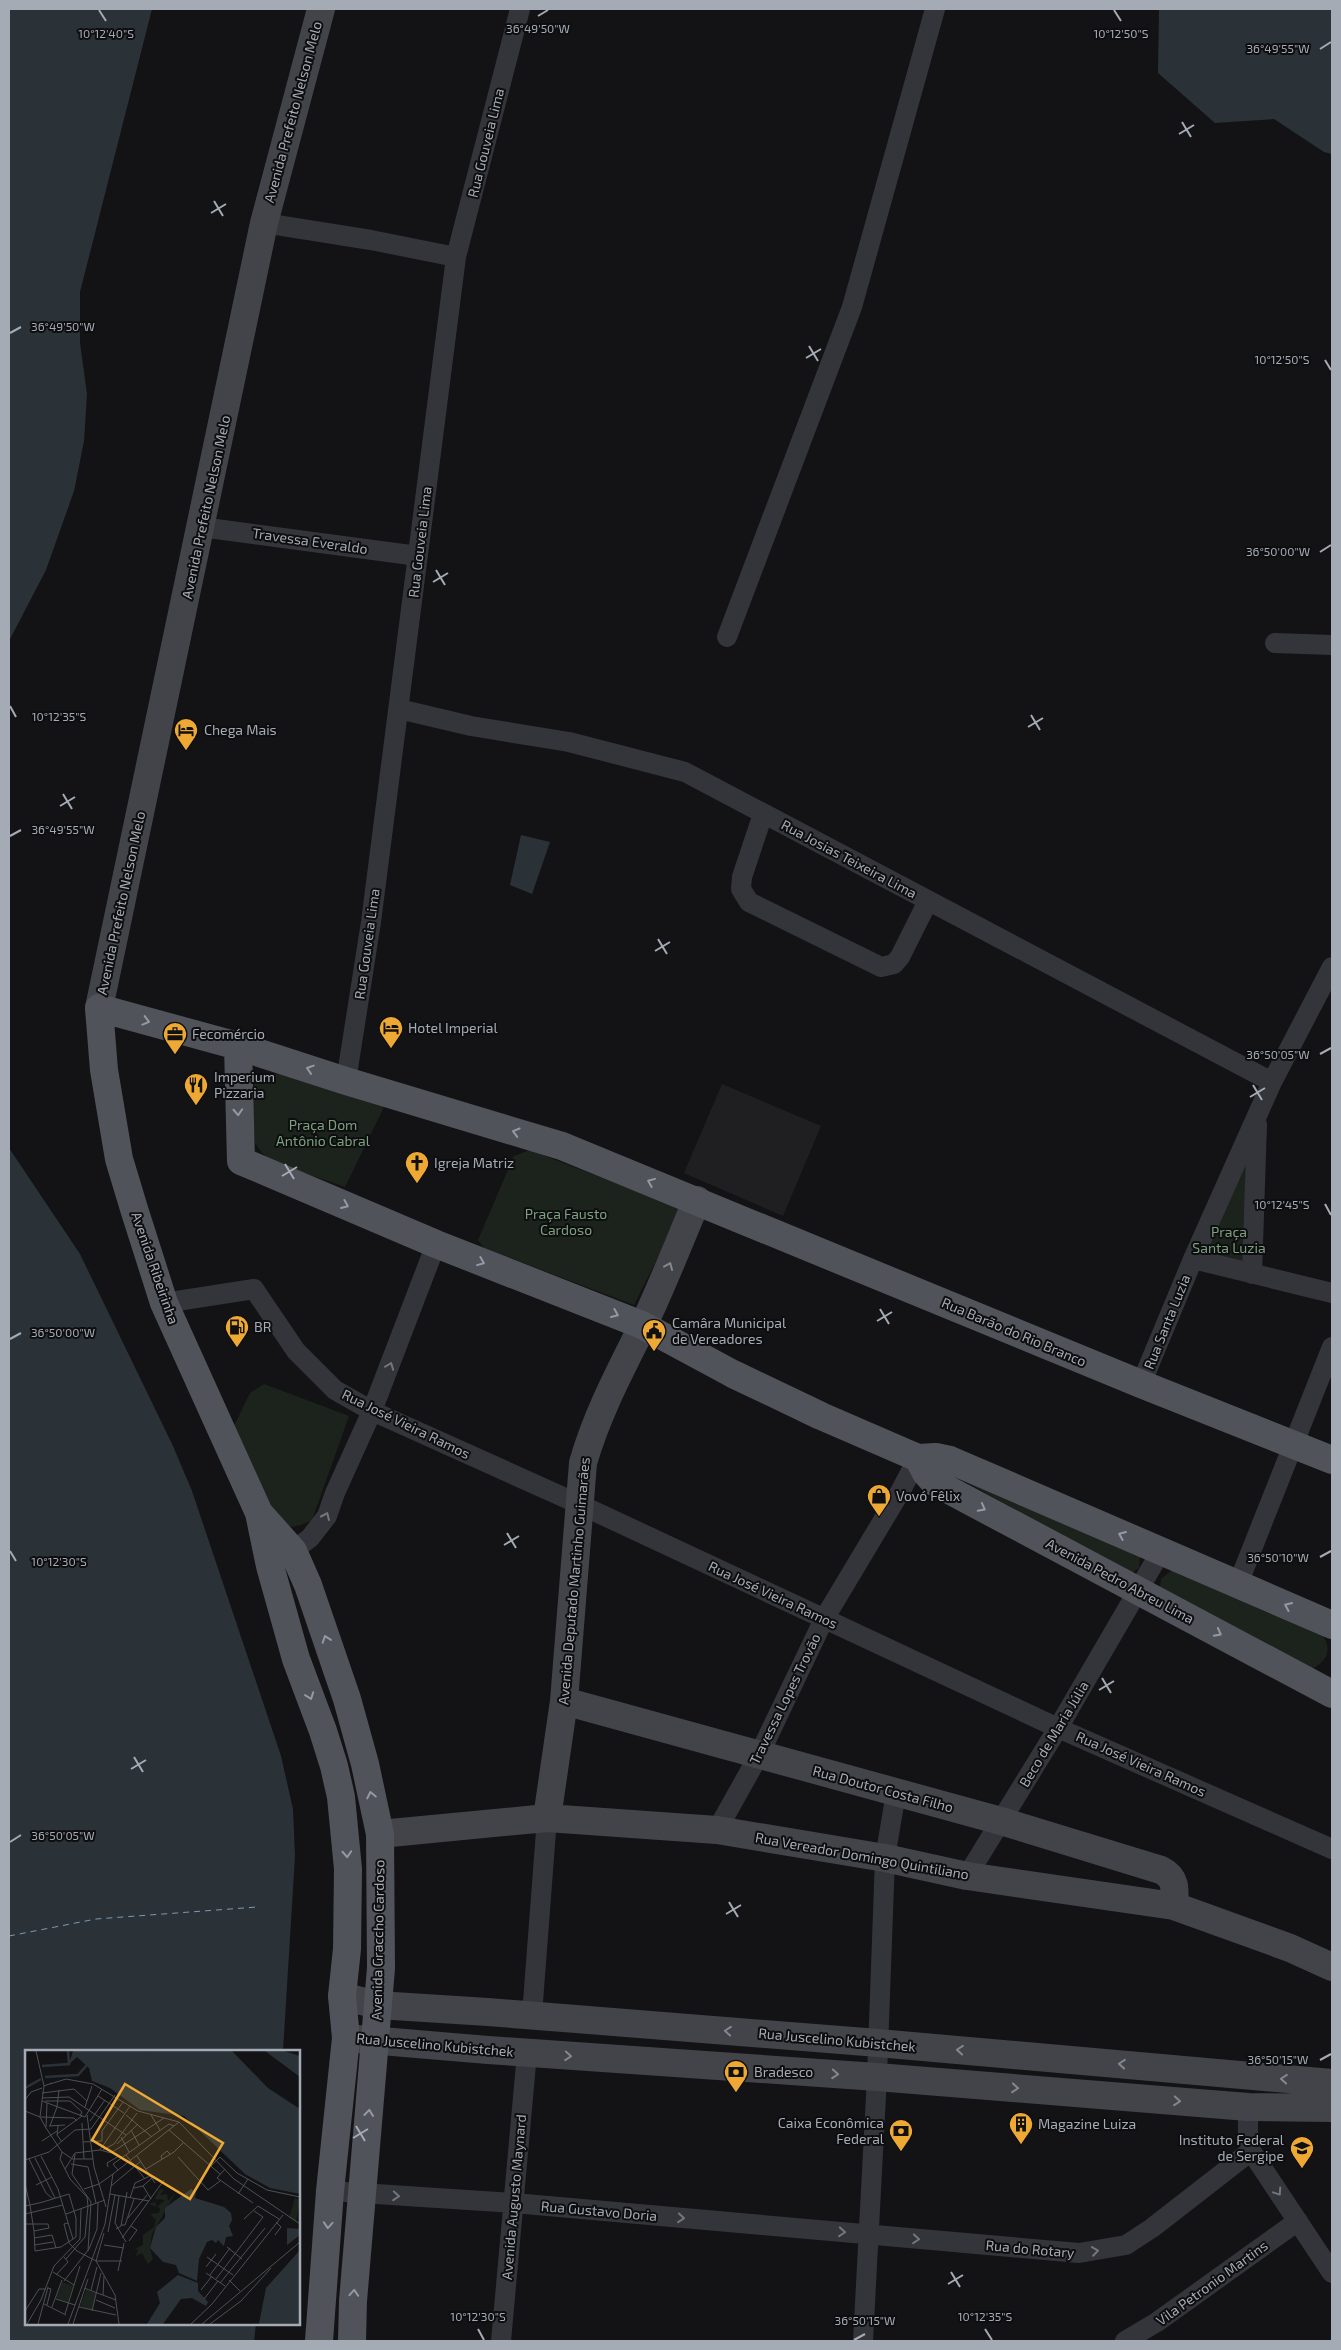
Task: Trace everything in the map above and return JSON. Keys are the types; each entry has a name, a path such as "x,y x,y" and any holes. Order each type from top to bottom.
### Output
{"main road":[{"path":"99,1008 238,1046 346,1081 562,1146 696,1200"},
{"name":"Avenida Ribeirinha","path":"99,1008 104,1070 119,1159 164,1303 259,1513 270,1566"},
{"path":"238,1046 241,1161 436,1244 642,1325 733,1374 821,1416 918,1458 936,1457 950,1460 1332,1625"},
{"name":"Rua Barão do Rio Branco","path":"696,1200 1141,1384 1332,1460"},
{"name":"Avenida Pedro Abreu Lima","path":"918,1458 926,1473 934,1482 1138,1590 1330,1688"},
{"name":"Avenida Ribeirinha","path":"259,1513 293,1551"},
{"name":"Avenida Graccho Cardoso","path":"293,1551 308,1585 347,1699 365,1764 380,1834 381,1968 361,2194 352,2341"},
{"path":"270,1566 296,1659 334,1766 341,1797 348,1869 347,1950 342,1996 346,2038 330,2191 319,2341"}],"street":[{"name":"Avenida Prefeito Nelson Melo","path":"99,1008 264,224 321,9"},
{"name":"Rua Gouveia Lima","path":"346,1081 371,922 456,257 520,9"},
{"path":"727,637 852,307 935,9"},
{"path":"264,224 371,240 456,257"},
{"name":"Travessa Everaldo","path":"201,526 418,556"},
{"path":"1275,643 1332,645"},
{"name":"Rua Josias Teixeira Lima","path":"399,709 471,726 569,742 685,772 1272,1082"},
{"path":"763,814 742,877 741,889 749,902 881,967 894,964 900,957 928,901"},
{"path":"1332,967 1272,1082 1193,1259 1332,1293"},
{"path":"1252,1274 1257,1115"},
{"path":"642,1325 696,1200"},
{"path":"270,1566 293,1551 321,1526 372,1411 436,1244"},
{"name":"Rua Santa Luzia","path":"1141,1384 1193,1259"},
{"name":"Rua José Vieira Ramos","path":"164,1303 254,1289 296,1351 335,1390 372,1411 581,1505 1058,1728 1332,1849"},
{"name":"Avenida Deputado Martinho Guimarães","path":"547,1818 564,1701 583,1463 590,1436 608,1394 642,1325"},
{"path":"1238,1584 1332,1347"},
{"name":"Travessa Lopes Trovão","path":"717,1830 759,1755 824,1619 900,1492 918,1458"},
{"name":"Beco de Maria Júlia","path":"967,1876 1058,1728 1161,1551"},
{"name":"Rua Doutor Costa Filho","path":"564,1701 1001,1821 1161,1870 1170,1876 1174,1882 1174,1906"},
{"path":"863,2341 867,2235 877,2077 885,1858 896,1793"},
{"path":"532,2015 547,1818"},
{"name":"Rua Vereador Domingo Quintiliano","path":"380,1834 547,1818 717,1830 885,1858 967,1876 1174,1906 1290,1948 1332,1966"},
{"name":"Rua Juscelino Kubistchek","path":"342,1996 377,2005 532,2015 878,2043 1332,2083"},
{"path":"488,2012 488,2050"},
{"name":"Rua Juscelino Kubistchek","path":"346,2038 527,2053 877,2077 1248,2107 1332,2108"},
{"name":"Avenida Augusto Maynard","path":"502,2341 527,2053"},
{"path":"1248,2107 1248,2137 1251,2151 1332,2273"},
{"name":"Rua do Rotary","path":"867,2235 1079,2253 1106,2250 1126,2244 1152,2228 1251,2151"},
{"name":"Rua Gustavo Doria","path":"330,2191 514,2203 867,2235"},
{"name":"Vila Petronio Martins","path":"1125,2341 1158,2322 1298,2221"}],"shaded area":[{"path":"9,9 152,9 80,292 80,343 87,394 84,441 74,491 46,570 9,641"},
{"path":"1159,9 1332,9 1332,154 1324,152 1274,119 1215,123 1158,73"},
{"path":"521,835 550,842 532,894 510,885"},
{"path":"722,1084 821,1126 783,1216 684,1173"},
{"path":"9,1148 80,1254 173,1446 192,1491 281,1756 293,1809 295,1856 283,2050 25,2050 25,2325 256,2325 254,2341 9,2341"}],"green space":[{"name":"Praça Dom Antônio Cabral","path":"266,1074 280,1074 384,1107 345,1187 273,1162 262,1153 255,1143 252,1094 255,1082"},
{"name":"Praça Santa Luzia","path":"1250,1146 1245,1263 1204,1253"},
{"name":"Praça Fausto Cardoso","path":"530,1150 682,1209 634,1305 484,1248 478,1240 514,1156"},
{"path":"264,1384 349,1416 312,1520 301,1525 291,1527 274,1516 234,1426 250,1393"},
{"path":"926,1459 1140,1556 1139,1568 1129,1575"},
{"path":"1173,1569 1321,1633 1327,1646 1326,1656 1319,1665 1307,1671 1163,1594 1160,1587 1161,1579"}],"ferry route":[{"path":"9,1936 96,1919 257,1907"}],"place":[{"name":"Chega Mais","path":"186,751"},
{"name":"Hotel Imperial","path":"391,1049"},
{"name":"Fecomércio","path":"175,1055"},
{"name":"Imperium Pizzaria","path":"196,1106"},
{"name":"Igreja Matriz","path":"417,1184"},
{"name":"BR","path":"237,1348"},
{"name":"Camâra Municipal de Vereadores","path":"654,1352"},
{"name":"Vovó Fêlix","path":"879,1517"},
{"name":"Bradesco","path":"736,2093"},
{"name":"Magazine Luiza","path":"1021,2145"},
{"name":"Caixa Econômica Federal","path":"901,2152"},
{"name":"Instituto Federal de Sergipe","path":"1302,2169"}]}
